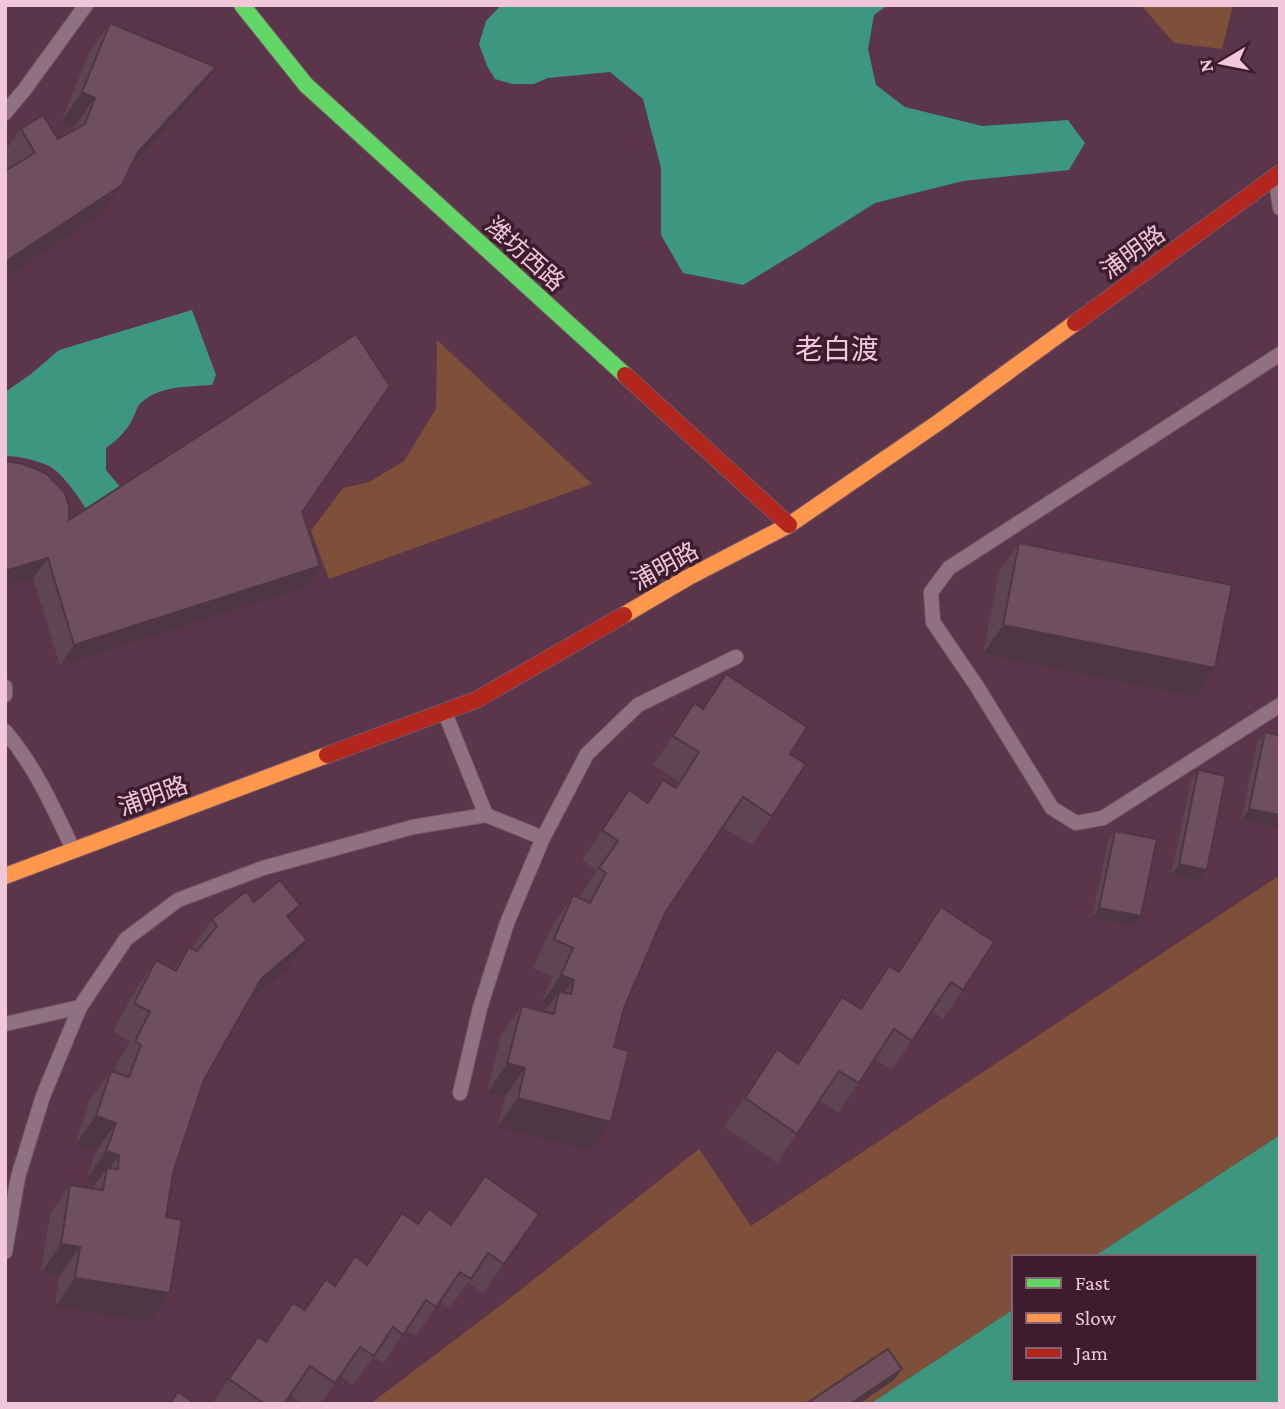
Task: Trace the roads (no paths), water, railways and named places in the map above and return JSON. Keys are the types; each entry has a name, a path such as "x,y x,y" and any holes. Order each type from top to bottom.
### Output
{"main road":[{"name":"潍坊西路","path":"242,5 306,85 789,525"},
{"name":"浦明路","path":"5,876 476,700 687,579 789,525 939,422 1278,174"}],"lane":[{"path":"5,113 86,5"},
{"path":"1278,174 1280,208"},
{"path":"1280,354 948,568 931,592 933,622 976,684 1052,808 1076,823 1103,818 1280,705"},
{"path":"460,1093 480,1008 507,923 543,838 587,754 638,705 736,657"},
{"path":"5,687 5,695"},
{"path":"445,712 486,815"},
{"path":"5,731 22,751 38,778 74,850"},
{"path":"5,1252 18,1177 43,1096 80,1007 126,939 178,900 263,868 413,827 486,815 543,838"},
{"path":"5,1024 80,1007"}],"district":[{"name":"老白渡","path":"837,349"}]}
